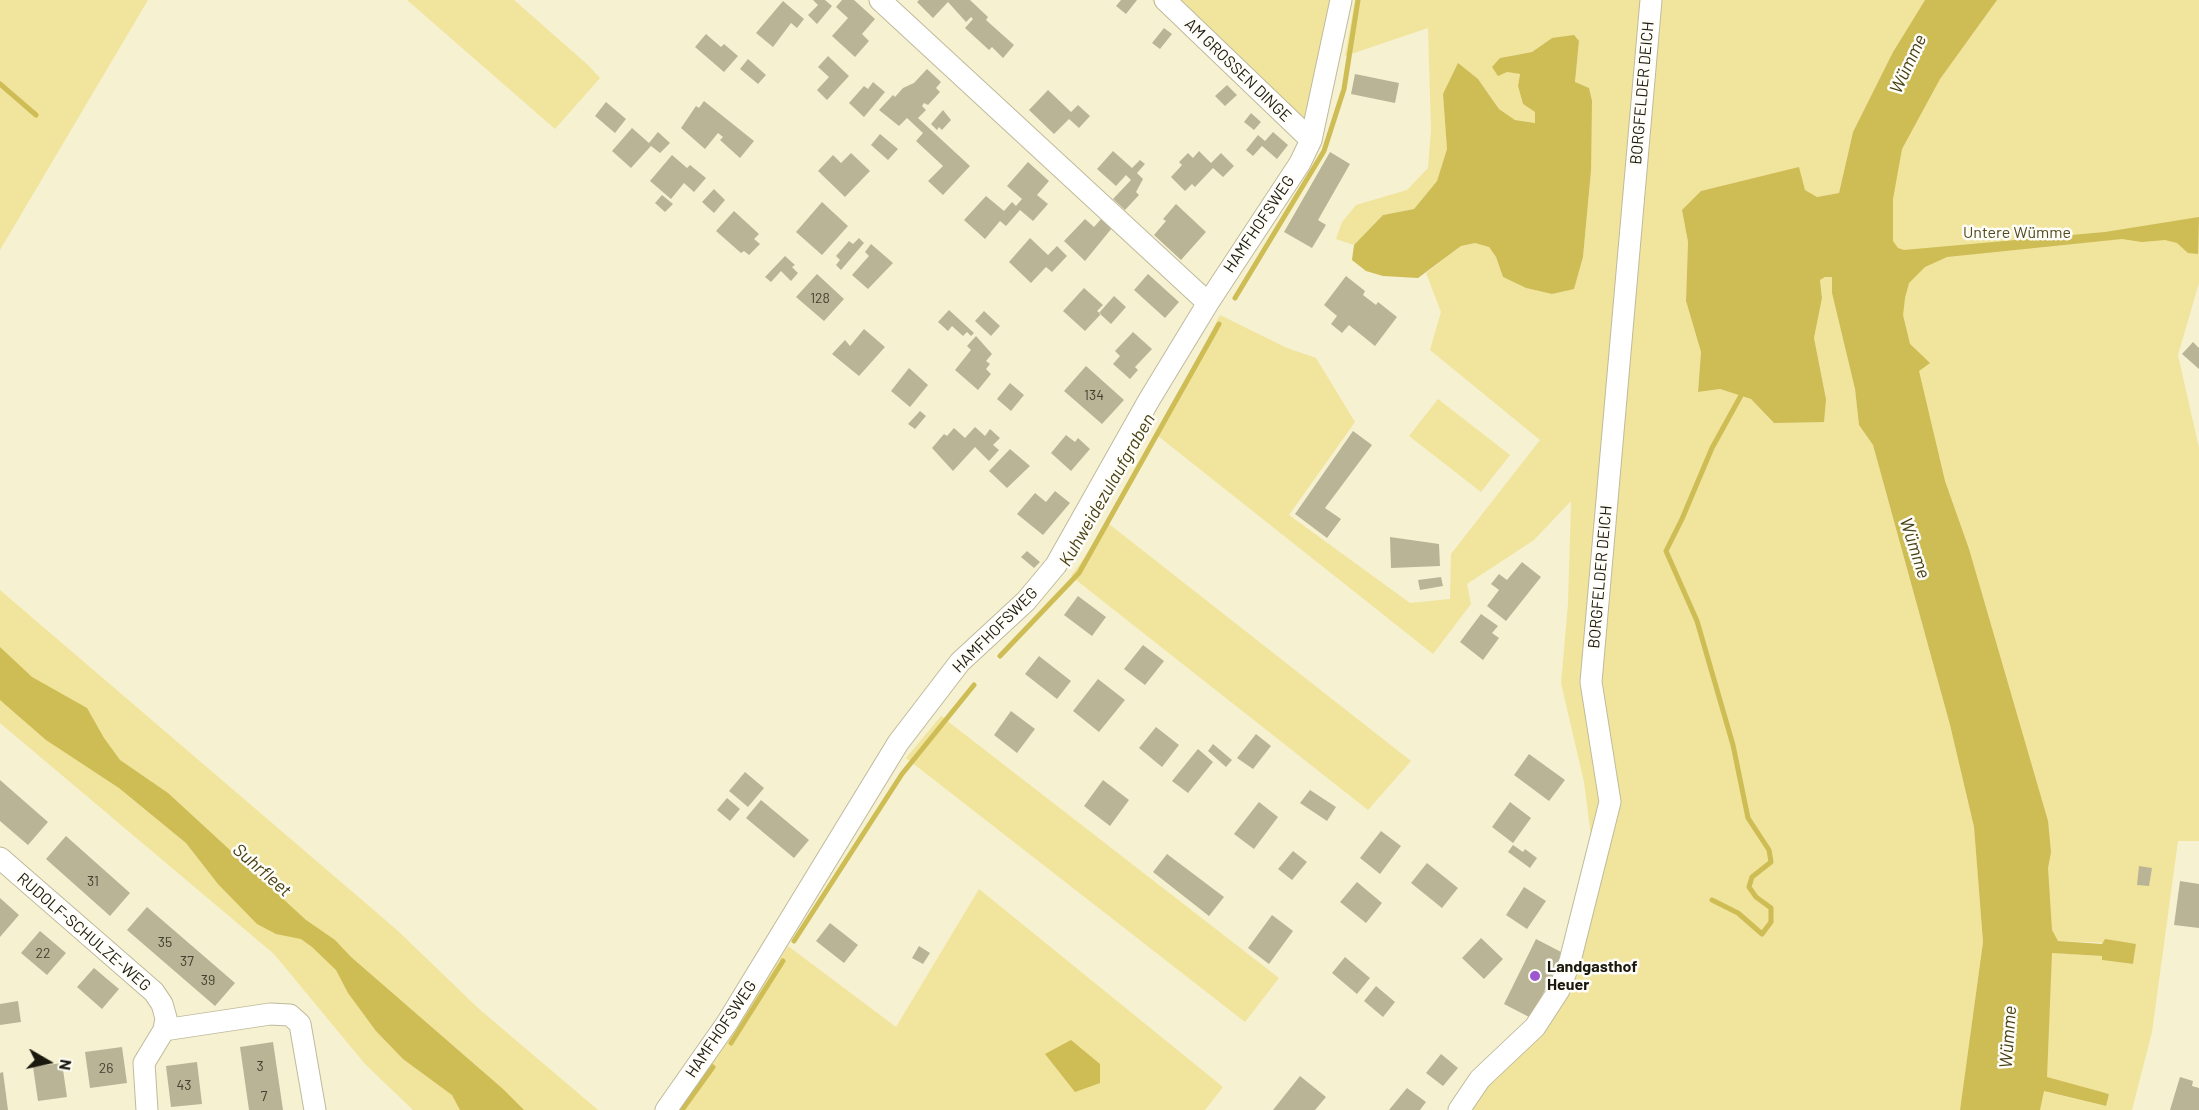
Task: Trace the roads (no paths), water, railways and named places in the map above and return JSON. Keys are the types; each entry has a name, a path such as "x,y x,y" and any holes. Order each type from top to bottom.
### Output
{"street":[{"path":"880,0 1208,303"},
{"name":"AM GROSSEN DINGE","path":"1165,0 1311,140"},
{"name":"HAMFHOFSWEG","path":"666,1110 727,1023 898,743 960,662 1026,601 1056,565 1208,303 1300,163 1311,140 1341,0"},
{"name":"BORGFELDER DEICH","path":"1460,1110 1480,1079 1535,1027 1559,990 1570,962 1610,802 1591,682 1651,0"},
{"name":"RUDOLF-SCHULZE-WEG","path":"0,858 154,992 162,1004 166,1018 164,1030"},
{"path":"147,1110 144,1063 164,1030 270,1014 290,1015 300,1024 315,1110"}],"water":[{"name":"Wümme","path":"1925,0 1997,0 1940,79 1902,149 1893,199 1893,241 1898,248 1904,250 2105,232 2199,217 2198,254 2188,253 2177,243 2165,240 2142,242 2122,239 1947,257 1925,267 1909,283 1903,315 1910,344 1930,363 1919,371 1945,481 1969,549 2048,821 2051,852 2048,868 2052,930 2058,941 2102,944 2105,939 2136,944 2133,964 2102,960 2102,956 2052,953 2047,1077 2109,1094 2106,1106 2044,1091 2040,1110 1960,1110 1983,942 1974,827 1950,725 1873,445 1859,425 1855,389 1832,293 1832,277 1820,280 1822,298 1814,338 1826,399 1824,422 1774,423 1751,399 1720,389 1698,392 1701,352 1686,301 1688,242 1682,210 1701,191 1799,167 1805,190 1817,197 1839,193 1853,132 1893,52"},
{"path":"1574,35 1579,41 1575,82 1589,88 1592,101 1591,171 1583,257 1574,289 1552,294 1526,288 1503,277 1496,257 1489,247 1475,243 1461,246 1418,278 1383,276 1366,271 1352,260 1354,245 1383,215 1414,209 1437,181 1447,149 1443,94 1458,63 1478,79 1499,109 1515,120 1535,123 1535,112 1523,104 1518,86 1520,74 1507,72 1498,76 1492,67 1500,58 1532,52 1552,38"},
{"path":"0,647 32,677 87,708 120,760 168,793 306,920 335,940 351,957 503,1089 524,1110 460,1110 452,1095 403,1059 376,1031 348,993 336,970 312,947 301,939 276,934 257,924 218,884 186,843 119,788 46,740 0,700"},
{"path":"1071,1040 1100,1064 1100,1083 1075,1092 1045,1054"}],"waterway":[{"name":"Kuhweidezulaufgraben","path":"1235,298 1324,151 1344,89 1358,0"},
{"path":"0,84 36,115"},
{"name":"Kuhweidezulaufgraben","path":"1000,656 1079,573 1219,324"},
{"path":"1712,900 1738,913 1762,934 1771,922 1771,908 1756,897 1749,887 1752,877 1771,862 1769,850 1748,818 1733,745 1697,621 1666,551 1712,448 1744,390"},
{"name":"Kuhweidezulaufgraben","path":"794,941 902,774 974,685"},
{"name":"Kuhweidezulaufgraben","path":"731,1043 783,961"},
{"name":"Kuhweidezulaufgraben","path":"682,1110 713,1067"}],"place":[{"name":"Landgasthof Heuer","path":"1535,976"}],"park label":[{"name":"Untere Wümme","path":"2017,233"}],"water label":[{"name":"Suhrfleet","path":"262,870"}]}
